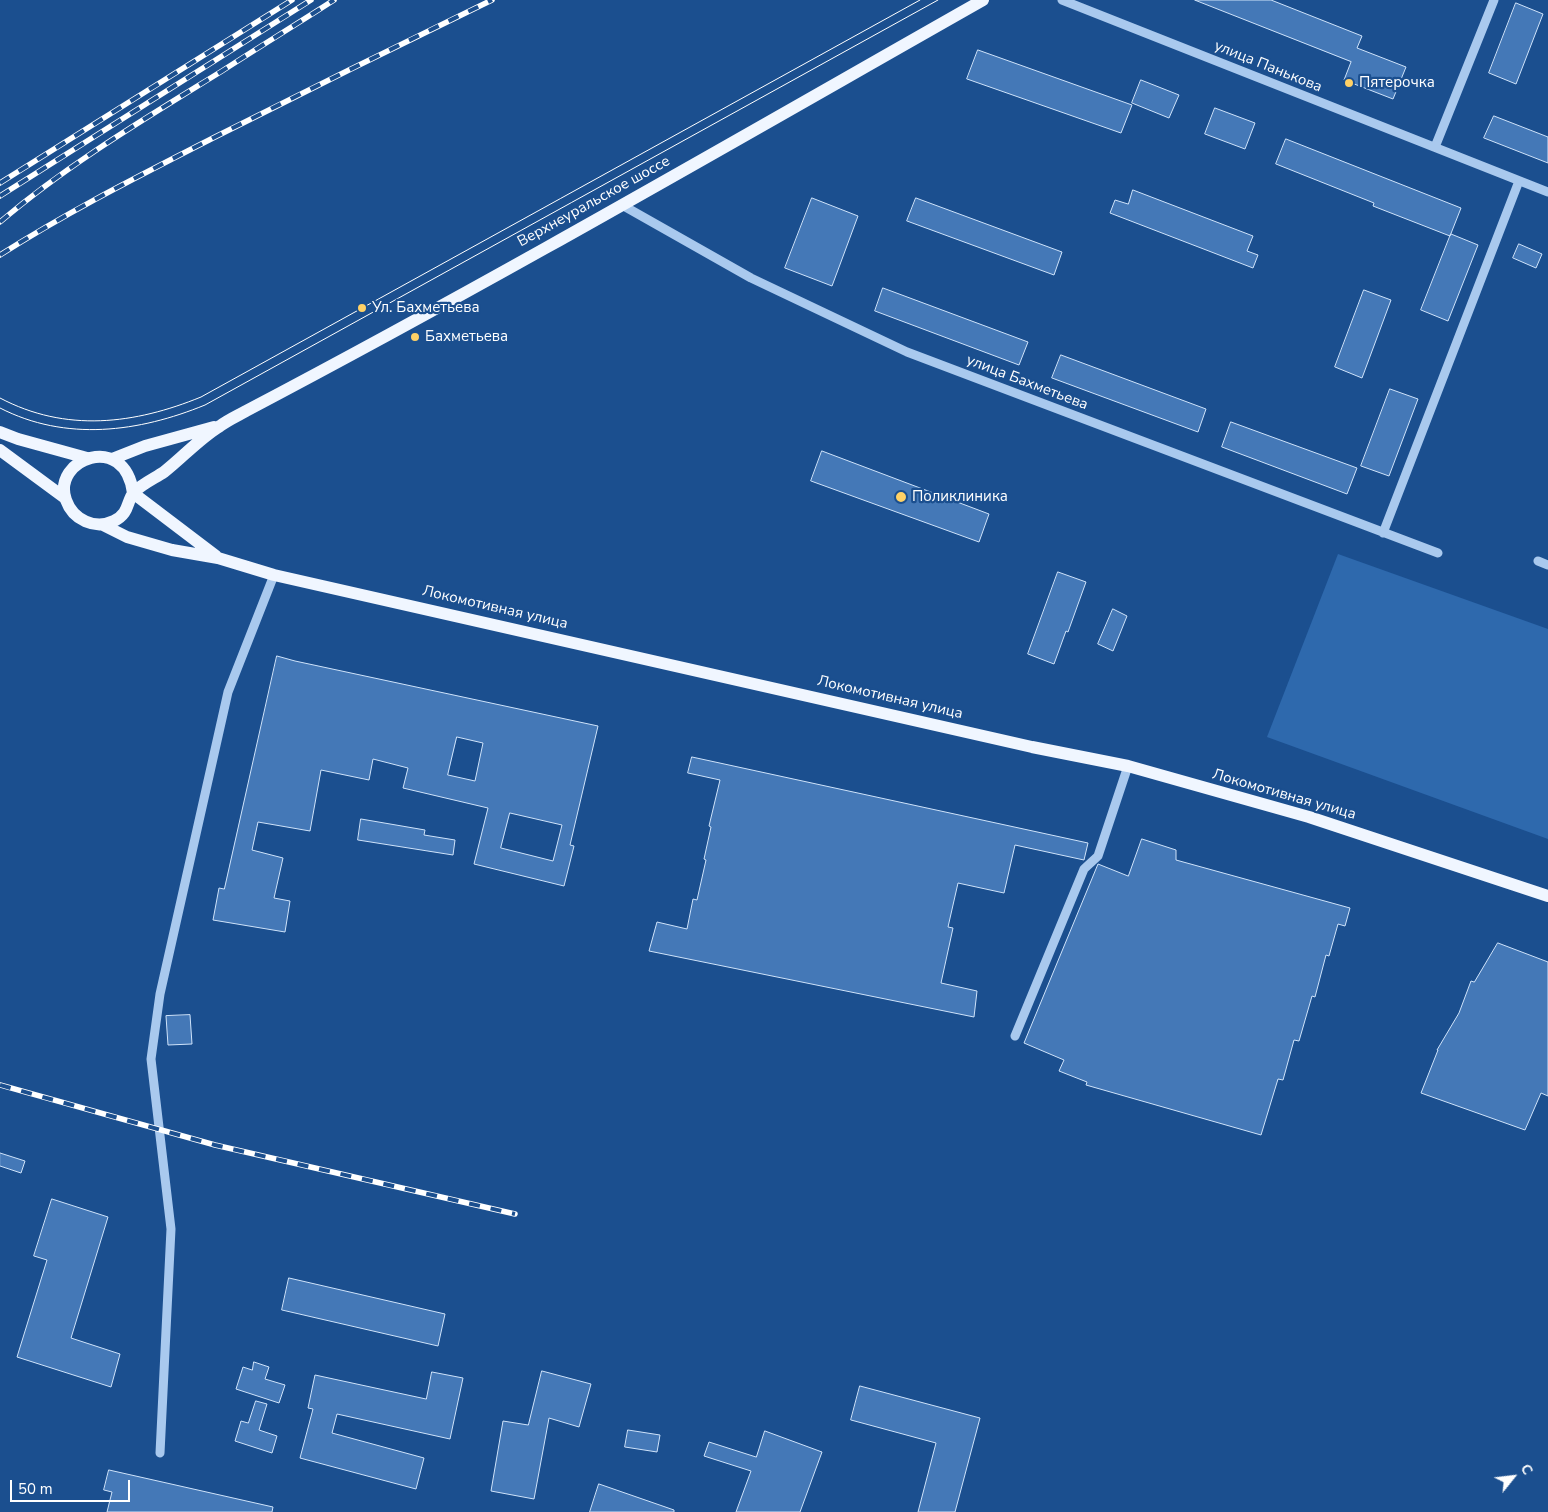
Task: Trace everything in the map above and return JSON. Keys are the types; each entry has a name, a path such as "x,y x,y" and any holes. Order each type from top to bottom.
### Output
{"main road":[{"name":"Верхнеуральское шоссе","path":"219,426 365,349 983,0"},
{"path":"218,558 163,547 127,537 103,525 86,523 72,513 65,498 65,481 73,467 87,458 99,456 112,458 145,446 219,426"},
{"path":"133,494 219,426"},
{"path":"0,432 18,439 87,458"},
{"path":"0,450 65,498"},
{"path":"103,525 118,520 128,508 133,494 131,479 123,467 112,458"},
{"path":"133,494 218,558"},
{"name":"Локомотивная улица","path":"218,558 274,575 1032,747 1128,766 1309,818 1548,896"}],"street":[{"name":"улица Панькова","path":"1062,0 1548,192"},
{"path":"1434,148 1494,0"},
{"path":"1383,532 1519,181"},
{"name":"улица Бахметьева","path":"622,205 751,278 907,352 1438,553"},
{"path":"1538,562 1548,565"},
{"path":"160,1453 171,1229 151,1059 160,994 228,692 274,575"},
{"path":"1015,1036 1084,869 1098,856 1128,766"}],"shaded area":[{"path":"1338,554 1548,629 1548,839 1267,737"}],"building":[{"path":"1195,0 1271,0 1362,36 1357,48 1406,67 1393,99 1344,80 1351,62"},
{"path":"1516,3 1543,14 1516,84 1489,73"},
{"path":"978,50 1132,105 1121,133 967,79"},
{"path":"1141,80 1179,95 1169,118 1132,103"},
{"path":"1215,108 1255,123 1245,149 1205,134"},
{"path":"1494,116 1548,137 1548,163 1484,138"},
{"path":"1286,139 1461,208 1450,236 1373,206 1374,203 1276,164"},
{"path":"1133,190 1253,236 1247,251 1258,255 1253,268 1110,213 1115,200 1128,204"},
{"path":"812,198 858,216 832,286 785,268"},
{"path":"916,198 1062,252 1054,275 907,221"},
{"path":"1451,234 1478,245 1448,321 1421,310"},
{"path":"1519,244 1542,254 1536,268 1513,258"},
{"path":"883,288 1028,342 1019,365 875,311"},
{"path":"1364,290 1391,300 1362,378 1335,367"},
{"path":"1061,355 1206,409 1198,432 1052,378"},
{"path":"1390,389 1418,399 1389,476 1361,466"},
{"path":"1231,422 1357,468 1347,494 1222,447"},
{"name":"Поликлиника","path":"822,451 989,514 979,542 811,481"},
{"path":"1058,572 1086,582 1054,664 1028,654"},
{"path":"1113,609 1127,616 1113,651 1098,644"},
{"path":"277,656 598,726 570,845 574,846 564,886 474,864 488,808 403,788 408,768 373,759 369,780 321,770 310,831 258,822 252,850 283,858 274,898 290,901 285,932 213,920 219,888 224,889","holes":["457,737 483,743 475,781 448,775","510,813 562,825 553,861 501,848"]},
{"path":"692,757 1088,843 1084,860 1015,845 1004,893 958,883 948,927 953,928 941,983 977,991 974,1017 649,951 657,922 687,929 693,899 697,900 706,860 704,859 711,827 709,826 720,780 688,773"},
{"path":"361,819 425,830 424,835 455,840 453,855 358,840"},
{"path":"1142,839 1176,850 1176,860 1350,908 1345,926 1338,924 1329,956 1326,955 1315,997 1312,996 1299,1041 1294,1040 1283,1080 1278,1079 1261,1135 1086,1085 1087,1082 1059,1071 1064,1060 1024,1043 1098,864 1128,876"},
{"path":"1498,943 1548,962 1548,1096 1541,1093 1525,1130 1421,1093 1437,1050 1459,1013 1471,981 1474,982"},
{"path":"190,1015 192,1044 168,1045 166,1016"},
{"path":"0,1153 25,1161 21,1173 0,1166"},
{"path":"52,1199 108,1217 71,1338 120,1354 111,1387 17,1357 47,1260 34,1256"},
{"path":"289,1278 445,1314 438,1346 282,1310"},
{"path":"254,1362 269,1367 265,1379 285,1385 279,1403 236,1389 243,1367 252,1370"},
{"path":"542,1371 591,1384 579,1427 549,1418 534,1499 491,1491 503,1421 528,1425"},
{"path":"432,1372 463,1378 450,1439 337,1414 332,1433 424,1458 416,1489 300,1458 313,1409 308,1408 315,1375 426,1399"},
{"path":"860,1386 980,1418 955,1512 918,1512 936,1443 851,1420"},
{"path":"256,1401 267,1404 259,1430 277,1436 272,1453 235,1441 241,1421 248,1423"},
{"path":"628,1430 660,1435 657,1452 625,1447"},
{"path":"765,1431 822,1452 800,1512 736,1512 751,1471 704,1456 709,1442 756,1457"},
{"path":"109,1470 273,1507 272,1512 107,1512 112,1492 104,1490"},
{"path":"599,1484 674,1510 674,1512 590,1512"}],"tram line":[{"path":"0,398 25,409 50,416 100,421 151,413 201,397 920,0"},
{"path":"0,408 25,419 51,426 76,429 102,429 129,427 154,422 205,405 938,0"}],"railway":[{"path":"0,183 292,0"},
{"path":"0,196 311,0"},
{"path":"0,222 108,142 334,0"},
{"path":"0,255 79,208 213,138 492,0"},
{"path":"0,1085 215,1145 515,1214"}],"place":[{"name":"Пятерочка","path":"1349,83"},
{"name":"Ул. Бахметьева","path":"362,308"},
{"name":"Бахметьева","path":"415,337"},
{"name":"Поликлиника","path":"901,497"}]}
